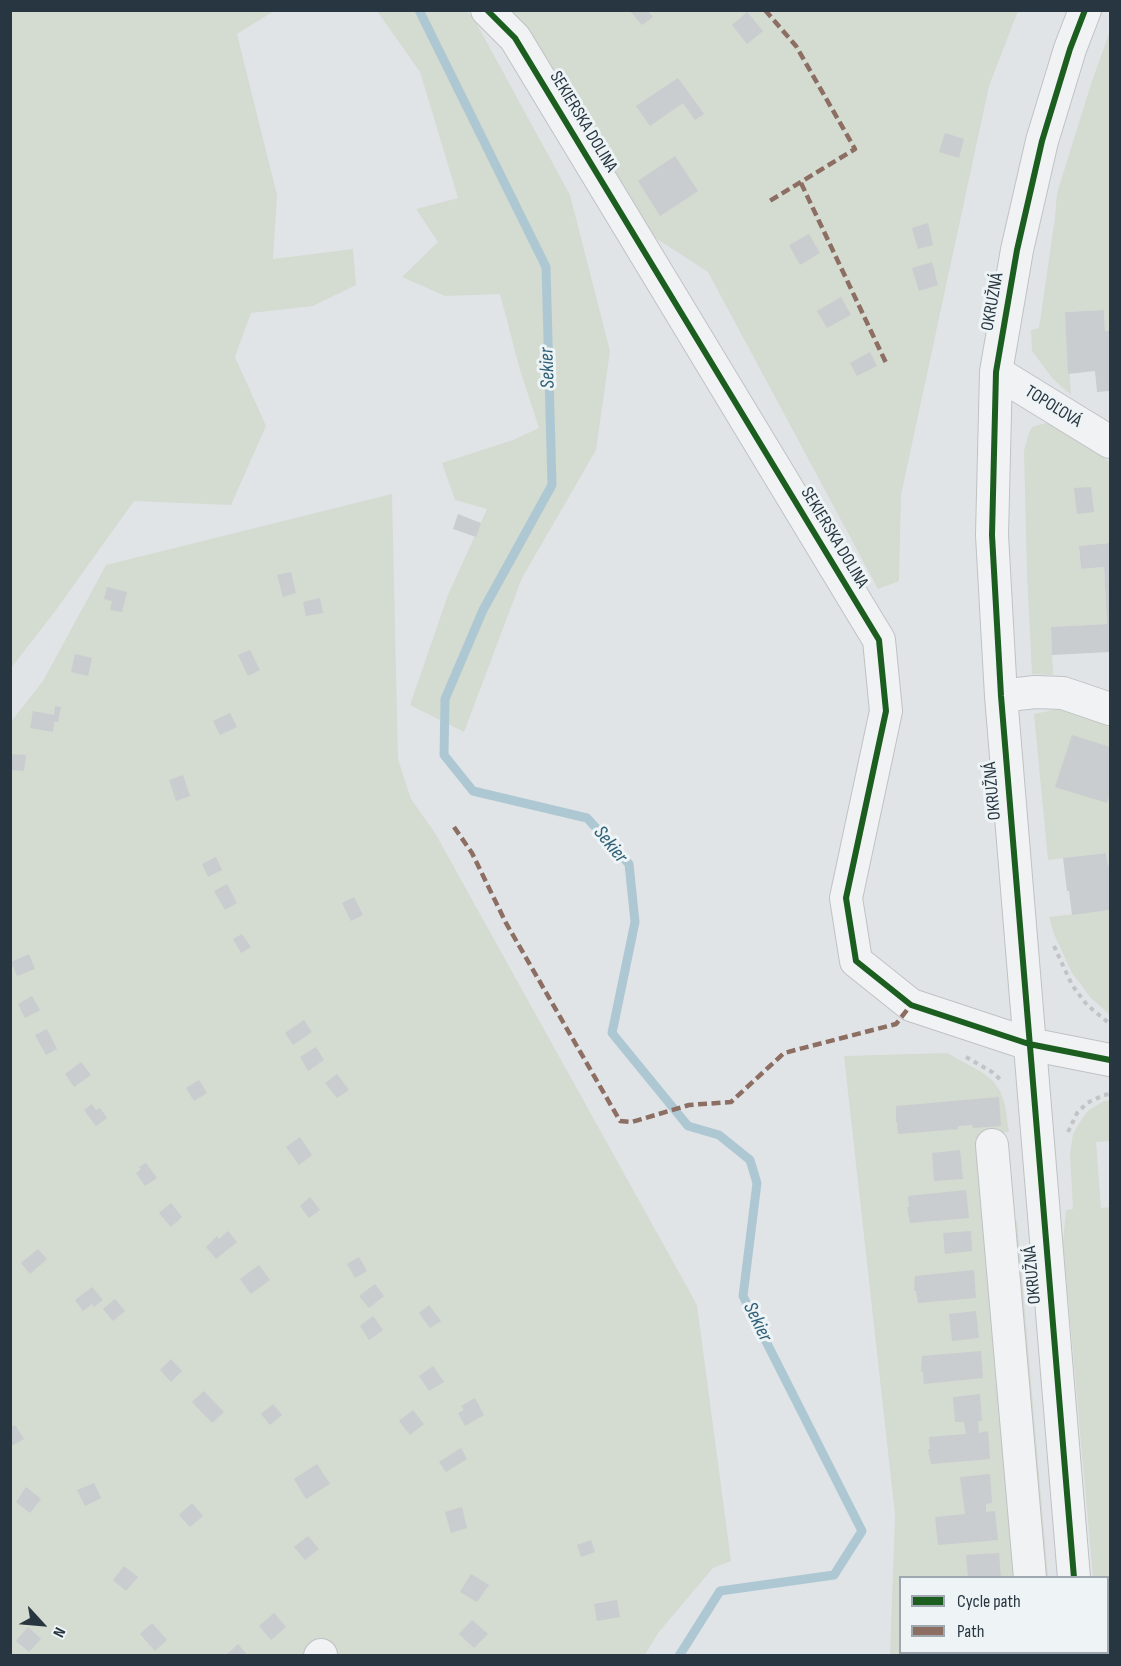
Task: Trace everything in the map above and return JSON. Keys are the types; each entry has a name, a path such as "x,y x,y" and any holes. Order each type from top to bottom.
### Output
{"street":[{"name":"SEKIERSKA DOLINA","path":"488,10 515,38 879,640 886,711 846,898 856,961 911,1005 1029,1044 1110,1060"},
{"name":"OKRUŽNÁ","path":"1074,1576 1001,696 992,535 996,372 1017,250 1042,141 1070,49 1085,10"},
{"name":"TOPOĽOVÁ","path":"996,372 1110,442"},
{"path":"1001,696 1035,692 1063,693 1110,709"},
{"path":"992,1145 1030,1576"}],"path":[{"path":"969,1025 955,1051 992,1072 1007,1089"},
{"path":"1066,1138 1077,1113 1096,1098 1110,1095"}],"shaded area":[{"path":"11,10 274,11 237,34 277,195 273,259 353,249 356,285 313,306 251,313 235,357 266,426 231,505 134,501 56,610 11,668"},
{"path":"377,11 466,11 473,17 570,195 610,351 596,450 522,578 464,732 410,705 448,595 487,509 455,500 442,463 513,440 539,428 520,370 500,294 445,296 402,277 438,242 416,209 458,198 420,72"},
{"path":"509,11 1018,11 989,86 901,495 899,581 878,589 708,272 648,233"},
{"path":"1110,31 1110,331 1105,331 1104,310 1065,312 1071,395 1053,379 1032,351 1031,330 1039,328 1057,193"},
{"path":"1046,423 1054,425 1110,462 1110,543 1079,546 1081,569 1104,567 1107,624 1051,627 1053,675 1032,674 1027,574 1024,451 1032,427"},
{"path":"392,494 398,759 411,799 435,833 697,1305 731,1561 713,1568 658,1633 645,1655 11,1655 10,723 43,681 106,565"},
{"path":"1068,710 1110,723 1110,864 1108,865 1106,853 1048,860 1034,714"},
{"path":"1110,910 1110,1015 1091,998 1072,973 1054,934 1049,917"},
{"path":"947,1053 993,1081 1005,1105 1009,1132 981,1135 1018,1576 899,1576 899,1654 1025,1655 890,1655 895,1515 844,1056"},
{"path":"1110,1100 1110,1141 1096,1142 1101,1208 1110,1207 1110,1655 1099,1656 1099,1654 1109,1654 1109,1576 1093,1576 1063,1242 1066,1210 1073,1209 1070,1154 1073,1134 1089,1110"},
{"path":"1017,1221 1048,1576 1042,1576 1011,1222"}],"building":[{"path":"629,10 647,10 653,17 642,25"},
{"path":"747,12 763,31 747,44 732,25"},
{"path":"678,78 704,114 695,120 683,103 650,126 636,106"},
{"path":"945,133 964,139 959,158 939,152"},
{"path":"675,156 698,191 660,216 638,181"},
{"path":"928,223 933,245 918,249 912,228"},
{"path":"809,234 820,253 800,265 789,245"},
{"path":"932,262 938,285 919,291 912,268"},
{"path":"841,297 851,315 827,328 817,311"},
{"path":"1104,310 1105,331 1110,331 1110,391 1097,392 1095,371 1068,374 1065,312"},
{"path":"870,352 877,366 857,376 850,363"},
{"path":"1091,487 1094,512 1077,514 1074,488"},
{"path":"458,514 481,523 476,537 453,529"},
{"path":"1110,543 1110,652 1052,655 1051,627 1107,624 1104,567 1081,569 1079,546"},
{"path":"291,572 296,593 283,597 277,575"},
{"path":"107,587 127,592 122,612 110,610 112,601 104,599"},
{"path":"320,598 323,613 306,616 303,602"},
{"path":"250,650 260,670 248,676 238,655"},
{"path":"75,654 92,658 88,676 71,672"},
{"path":"55,706 61,707 58,722 54,722 53,732 30,728 33,711 54,715"},
{"path":"230,713 237,727 220,735 213,721"},
{"path":"1072,735 1110,747 1110,792 1107,803 1055,787"},
{"path":"10,754 26,755 24,771 10,770"},
{"path":"183,775 190,796 176,801 169,780"},
{"path":"1106,853 1108,865 1110,864 1110,910 1072,915 1063,858"},
{"path":"216,857 222,870 208,877 202,864"},
{"path":"227,884 237,903 225,910 214,891"},
{"path":"354,897 363,915 351,921 342,903"},
{"path":"242,934 251,947 241,953 233,939"},
{"path":"29,954 35,969 17,976 11,962"},
{"path":"32,996 40,1010 25,1018 18,1004"},
{"path":"304,1020 312,1032 293,1045 285,1033"},
{"path":"47,1029 57,1049 46,1055 35,1035"},
{"path":"316,1047 324,1060 308,1071 300,1057"},
{"path":"81,1062 91,1075 74,1087 65,1074"},
{"path":"337,1074 349,1090 337,1098 325,1083"},
{"path":"199,1080 207,1093 194,1101 186,1088"},
{"path":"999,1097 1001,1126 973,1128 972,1125 958,1126 958,1129 898,1134 896,1106"},
{"path":"92,1104 96,1110 100,1108 107,1118 96,1126 84,1110"},
{"path":"300,1137 312,1155 299,1165 286,1147"},
{"path":"960,1150 963,1179 934,1181 932,1153"},
{"path":"146,1163 157,1178 145,1186 136,1173 141,1169 139,1167"},
{"path":"966,1190 969,1218 910,1223 907,1207 909,1207 908,1196"},
{"path":"310,1197 320,1210 309,1218 300,1206"},
{"path":"171,1203 182,1217 171,1227 159,1213"},
{"path":"228,1231 237,1242 216,1259 206,1247 217,1236 219,1239"},
{"path":"971,1231 972,1251 945,1254 943,1233"},
{"path":"38,1249 47,1259 30,1274 21,1263"},
{"path":"359,1257 367,1271 355,1278 347,1264"},
{"path":"259,1265 270,1280 251,1294 240,1279"},
{"path":"974,1270 976,1298 918,1303 916,1291 914,1291 915,1276"},
{"path":"375,1284 384,1296 369,1308 359,1296"},
{"path":"92,1287 103,1300 83,1311 75,1300"},
{"path":"115,1299 125,1311 113,1321 103,1309"},
{"path":"429,1305 441,1321 430,1328 419,1313"},
{"path":"976,1311 979,1338 952,1341 949,1314"},
{"path":"373,1316 383,1330 369,1340 360,1326"},
{"path":"981,1351 983,1378 924,1384 921,1371 922,1356"},
{"path":"171,1359 182,1371 171,1382 160,1370"},
{"path":"433,1366 444,1382 429,1391 419,1376"},
{"path":"204,1391 224,1412 212,1423 192,1402"},
{"path":"980,1394 982,1421 978,1421 979,1433 988,1431 990,1459 931,1464 928,1449 930,1449 929,1437 966,1434 964,1422 955,1422 953,1397"},
{"path":"475,1398 484,1415 465,1426 458,1413 464,1410 461,1406"},
{"path":"273,1404 282,1415 270,1425 261,1414"},
{"path":"413,1410 424,1424 410,1435 399,1421"},
{"path":"15,1425 24,1439 10,1447 10,1428"},
{"path":"461,1448 467,1459 446,1472 439,1462"},
{"path":"317,1464 330,1484 306,1499 294,1479"},
{"path":"990,1474 992,1503 986,1504 986,1512 995,1511 998,1540 938,1545 935,1517 965,1514 960,1477"},
{"path":"94,1483 101,1498 85,1506 77,1490"},
{"path":"26,1487 41,1499 30,1513 16,1502"},
{"path":"192,1503 203,1516 190,1527 179,1515"},
{"path":"462,1507 467,1528 451,1533 445,1512"},
{"path":"308,1536 319,1549 305,1560 294,1547"},
{"path":"591,1540 595,1552 581,1557 577,1545"},
{"path":"999,1553 1001,1576 968,1576 966,1555"},
{"path":"124,1566 138,1577 126,1591 113,1580"},
{"path":"471,1574 489,1585 477,1602 460,1592"},
{"path":"617,1600 620,1617 597,1621 594,1604"},
{"path":"274,1613 286,1627 271,1640 259,1626"},
{"path":"472,1620 488,1634 474,1648 459,1634"},
{"path":"152,1623 167,1640 155,1651 140,1634"},
{"path":"28,1627 41,1639 29,1652 16,1641"},
{"path":"238,1644 248,1656 225,1656"},
{"path":"970,1654 998,1654 998,1656 970,1656"}],"waterway":[{"name":"Sekier","path":"419,10 546,267 552,485 483,610 445,699 444,755 473,791 587,818 629,864 635,922 612,1033 688,1126 719,1135 750,1160 757,1183 743,1296 862,1531 834,1575 720,1591 679,1656"}],"marked path":[{"path":"765,10 796,46 855,149 768,202"},
{"path":"801,183 887,365"},
{"path":"454,827 472,853 506,923 620,1121 632,1122 689,1105 731,1102 784,1053 896,1024 911,1005"}],"cycle path":[{"path":"487,10 515,38 879,640 886,711 846,898 856,961 911,1005 1029,1044 1110,1060"},
{"path":"1074,1576 1001,696 992,535 996,372 1017,250 1042,141 1070,49 1085,10"}]}
